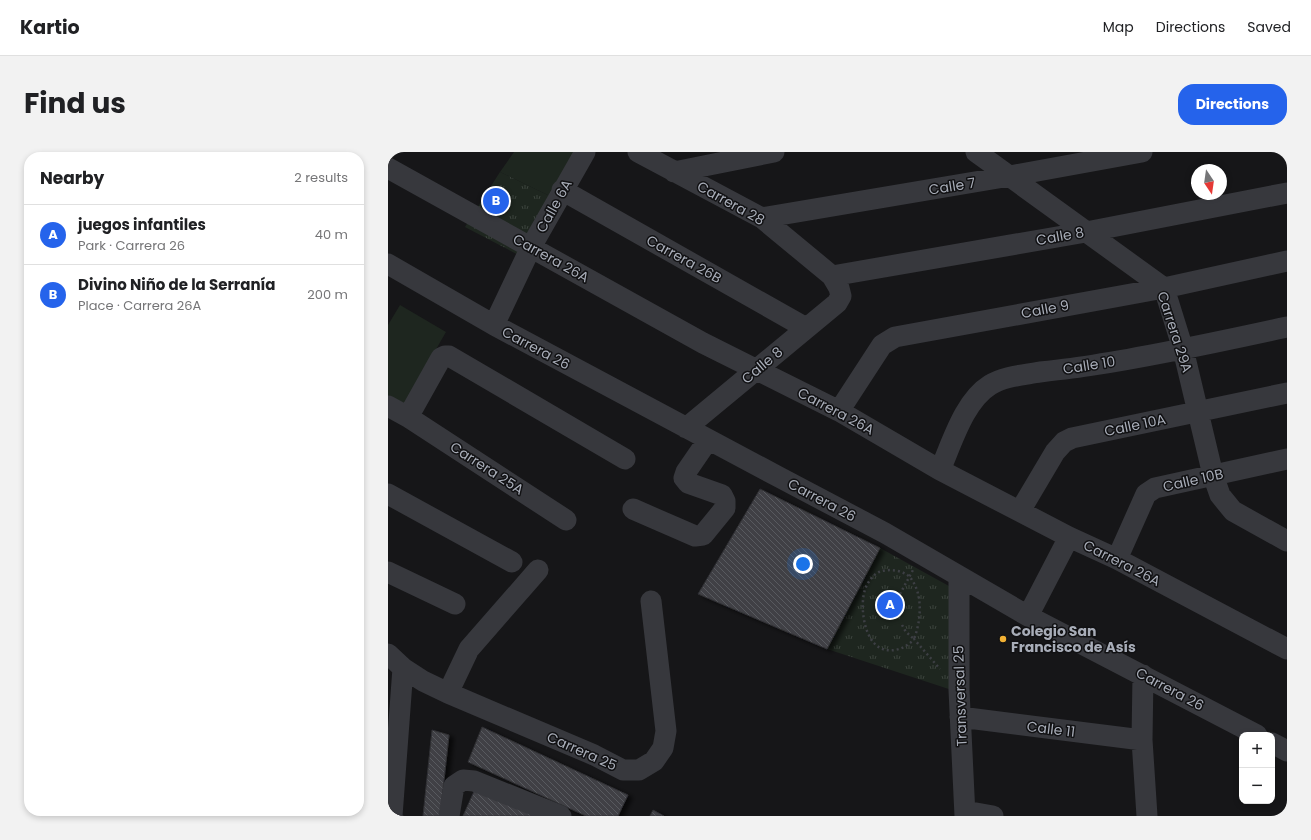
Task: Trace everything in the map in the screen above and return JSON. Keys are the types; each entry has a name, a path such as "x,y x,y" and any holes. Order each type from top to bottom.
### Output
{"street":[{"name":"Calle 6A","path":"494,325 531,247 562,190 585,152"},
{"name":"Carrera 28","path":"638,152 762,218 832,276 839,288 841,296 838,303"},
{"path":"674,172 774,152"},
{"name":"Carrera 29A","path":"976,152 1164,288 1183,349 1213,475 1220,495 1233,511 1282,535"},
{"name":"Calle 7","path":"762,218 1142,152"},
{"name":"Carrera 26A","path":"388,168 703,343 839,411 940,470 1069,537 1117,559 1287,649"},
{"name":"Carrera 26B","path":"562,190 806,328"},
{"name":"Calle 8","path":"832,276 1086,232 1287,193"},
{"name":"Calle 9","path":"839,411 882,345 895,337 1164,288 1287,261"},
{"name":"Carrera 26","path":"388,264 494,325 885,533 1028,616 1251,732"},
{"name":"Calle 8","path":"686,428 838,303"},
{"name":"Calle 10","path":"940,470 969,407 978,395 990,384 1021,375 1094,365 1183,349 1287,327"},
{"path":"408,417 441,358 449,356 626,458"},
{"name":"Calle 10A","path":"1020,511 1055,452 1064,442 1072,438 1287,393"},
{"name":"Carrera 25A","path":"388,406 408,417 566,520"},
{"path":"634,509 695,536 703,535 725,508 725,501 722,495 688,483 684,478 686,472 708,440"},
{"name":"Calle 10B","path":"1117,559 1146,494 1155,488 1287,459"},
{"path":"388,494 512,562"},
{"path":"1028,616 1069,537"},
{"path":"448,693 469,649 538,570"},
{"path":"388,572 455,604"},
{"name":"Transversal 25","path":"959,576 959,690 965,814"},
{"name":"Carrera 25","path":"388,654 403,668 423,681 448,693 594,755 623,770 639,770 654,761 663,748 666,731 651,602"},
{"path":"392,816 403,668"},
{"path":"1143,675 1142,740 1147,816"},
{"name":"Calle 11","path":"960,717 1142,740"},
{"path":"1275,745 1287,751"},
{"path":"449,816 454,786 463,780 474,781 561,816"},
{"path":"965,814 993,816"}],"path":[{"path":"900,594 913,570 907,568"},
{"path":"889,570 898,571 912,579 916,589 920,611 914,639 909,645 901,649 888,650 874,644 867,632 863,612 864,593 871,578 877,572 889,570"},
{"path":"902,625 906,632 959,690"}],"green space":[{"path":"514,152 583,152 562,202 500,172"},
{"path":"500,172 562,202 528,260 465,227"},
{"path":"400,305 446,332 401,410 388,402 388,325"},
{"path":"880,548 958,591 964,694 827,649"}],"building":[{"path":"760,489 880,548 827,649 698,594"},
{"path":"482,727 628,795 618,816 586,816 468,762"},
{"path":"432,730 449,735 440,816 423,816"},
{"path":"476,787 543,816 463,816"},
{"path":"653,810 664,816 650,816"}],"place":[{"name":"Divino Niño de la Serranía","path":"496,201"},
{"name":"juegos infantiles","path":"890,605"},
{"name":"Colegio San Francisco de Asís","path":"1003,639"}]}
